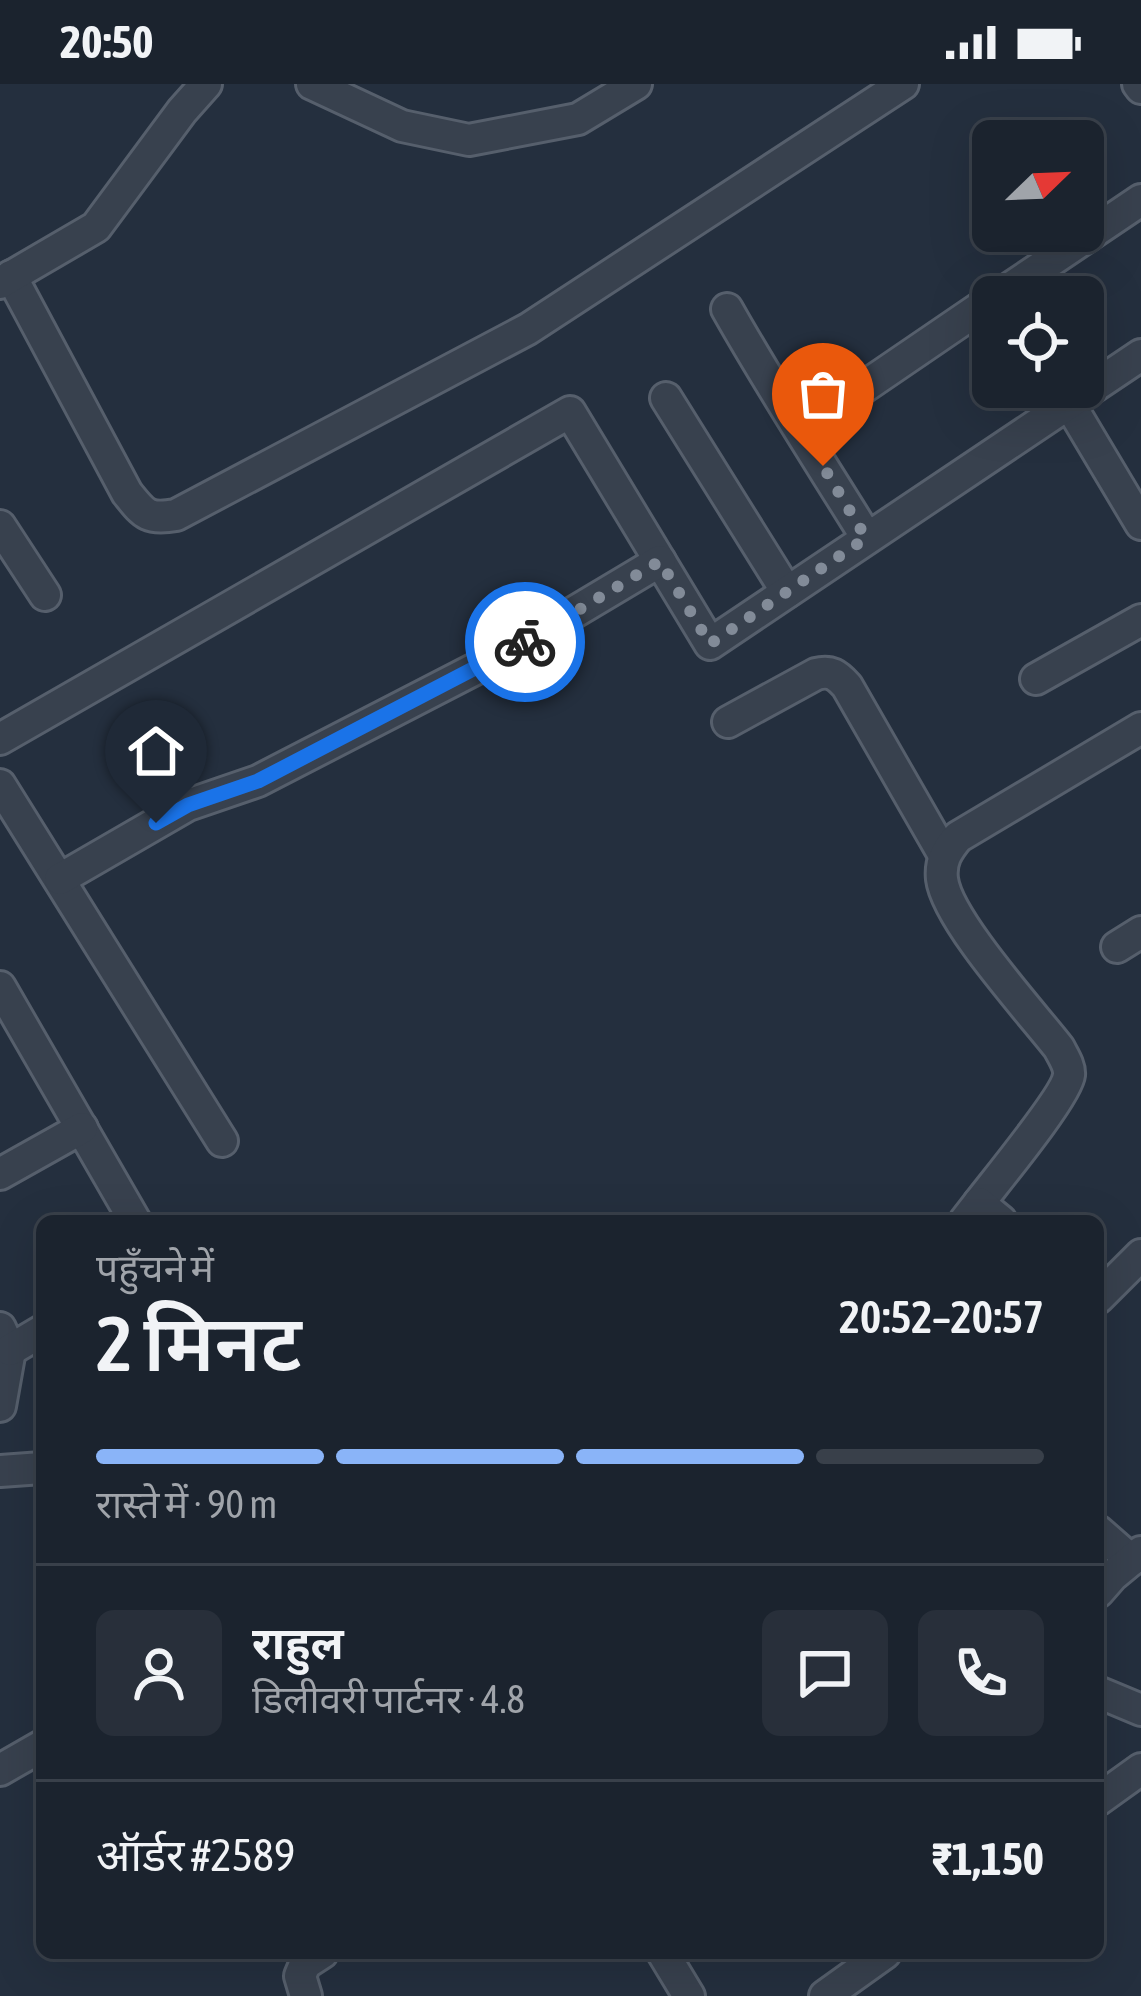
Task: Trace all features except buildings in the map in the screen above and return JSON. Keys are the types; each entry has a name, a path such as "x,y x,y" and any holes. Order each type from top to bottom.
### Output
{"street":[{"path":"206,84 96,227 6,279 127,493 144,514 157,518 176,515 528,328 903,84"},
{"path":"312,84 402,126 469,140 578,119 636,84"},
{"path":"1030,276 1141,200"},
{"path":"727,309 866,538"},
{"path":"801,430 972,315"},
{"path":"1104,374 1141,355"},
{"path":"666,398 787,592"},
{"path":"0,740 570,412 710,644 1046,408"},
{"path":"1072,408 1141,524"},
{"path":"0,526 45,595"},
{"path":"61,879 188,805 258,781 504,654 660,561"},
{"path":"1036,679 1141,620"},
{"path":"728,722 816,674 837,675 944,855"},
{"path":"982,1215 1069,1077 1059,1048 958,920 942,881 944,855 958,837 1141,728"},
{"path":"0,785 222,1141"},
{"path":"0,987 9,1020 82,1128 132,1215"},
{"path":"0,1174 82,1128"},
{"path":"1104,1292 1141,1255"},
{"path":"0,1406 5,1339 36,1331"},
{"path":"0,1472 36,1469"},
{"path":"1104,1535 1136,1556 1104,1586"},
{"path":"1104,1695 1141,1710"},
{"path":"0,1770 36,1749"},
{"path":"1104,1796 1141,1769"},
{"path":"306,1996 300,1976 313,1959"},
{"path":"667,1959 689,1996"},
{"path":"825,1996 877,1959"}],"way so far":[{"path":"525,642 660,561 710,644 866,538 823,466"}],"route":[{"path":"156,823 188,805 258,781 525,642"}]}
